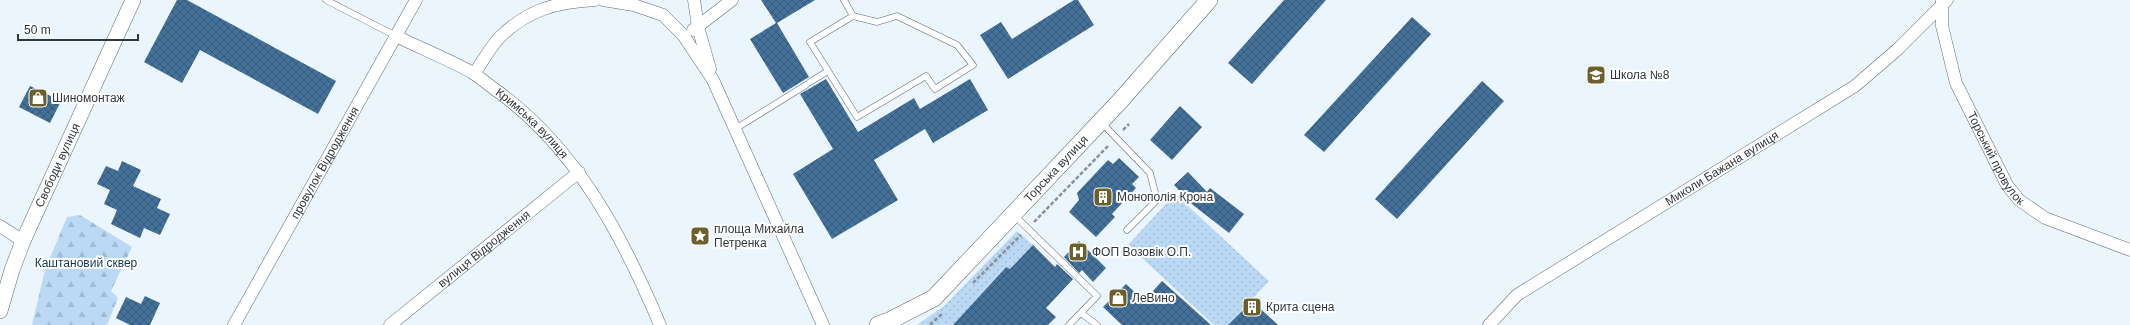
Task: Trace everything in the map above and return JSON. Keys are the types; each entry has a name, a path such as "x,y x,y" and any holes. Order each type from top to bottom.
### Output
{"main road":[{"name":"Торська вулиця","path":"884,323 934,298 1100,122 1209,0"}],"street":[{"name":"Свободи вулиця","path":"0,311 12,270 24,241 133,0"},
{"name":"провулок Відродження","path":"234,325 416,0"},
{"path":"474,74 498,39 518,22 549,6 595,0"},
{"path":"603,0 634,5 663,15 683,35 713,80"},
{"path":"694,0 698,27 713,80 823,325"},
{"path":"683,35 698,27 732,0"},
{"name":"Торський провулок","path":"1943,2 1942,26 1956,83 2008,185 2019,200 2045,218 2130,250"},
{"name":"Миколи Бажана вулиця","path":"1489,325 1517,295 1855,86 1898,49 1943,2"},
{"name":"Кримська вулиця","path":"396,36 474,74 514,103 563,151 605,211 647,293 660,325"},
{"name":"вулиця Відродження","path":"390,325 579,172"},
{"path":"0,226 24,241"}],"lane":[{"name":"Кримська вулиця","path":"326,0 396,36"},
{"path":"844,0 853,16"},
{"path":"853,16 877,22 897,16 957,44 973,65 935,89 926,76 857,117 810,42 853,16"},
{"path":"735,129 828,71"},
{"path":"1100,122 1150,173 1157,200 1127,230"},
{"path":"1013,214 1097,296 1069,325"},
{"path":"1081,313 1097,325"}],"green space":[{"path":"1175,194 1269,281 1228,325 1214,325 1128,245"},
{"name":"Каштановий сквер","path":"80,215 132,247 111,291 118,298 107,325 32,325 45,270 67,217"},
{"path":"1017,231 1033,245 1010,269 1005,267 953,325 917,325 944,306"}],"building":[{"path":"177,0 187,0 336,81 318,114 200,50 182,83 144,62"},
{"path":"761,0 815,0 777,23 809,77 783,93 750,39 776,23"},
{"path":"1074,0 1078,0 1094,25 1008,79 980,35 1001,22 1012,39"},
{"path":"1284,0 1326,0 1252,84 1228,63"},
{"path":"1412,17 1431,34 1324,152 1304,135"},
{"path":"826,79 858,132 914,98 920,109 970,79 988,110 933,143 925,129 874,160 898,200 832,239 793,174 833,149 800,94"},
{"path":"1482,81 1504,101 1397,219 1375,199"},
{"path":"30,86 61,101 50,123 19,107"},
{"path":"1180,106 1202,127 1172,160 1150,140"},
{"name":"Монополія Крона","path":"1119,158 1139,177 1132,184 1136,188 1112,214 1115,217 1096,237 1069,212 1079,200 1077,193 1108,160 1113,164"},
{"path":"122,161 141,170 133,186 161,199 157,208 170,214 160,235 144,228 140,238 111,224 117,210 104,204 110,190 97,184 106,166 118,171"},
{"path":"1188,172 1207,192 1210,188 1244,214 1229,233 1193,205 1174,185"},
{"name":"ФОП Возовік О.П.","path":"1079,241 1106,268 1093,282 1082,270 1079,273 1064,257"},
{"path":"1033,245 1055,267 1057,264 1073,279 1046,308 1056,317 1048,325 953,325 1006,267 1010,269"},
{"path":"1162,281 1211,325 1122,325 1103,307 1126,284 1144,301"},
{"path":"145,296 160,303 150,325 130,325 116,318 126,297 141,304"},
{"name":"Крита сцена","path":"1252,301 1278,325 1228,325"}],"place":[{"name":"Школа №8","path":"1596,75"},
{"name":"Шиномонтаж","path":"38,98"},
{"name":"Монополія Крона","path":"1103,197"},
{"name":"площа Михайла Петренка","path":"700,236"},
{"name":"ФОП Возовік О.П.","path":"1078,252"},
{"name":"ЛеВино","path":"1118,298"},
{"name":"Крита сцена","path":"1252,307"}]}
